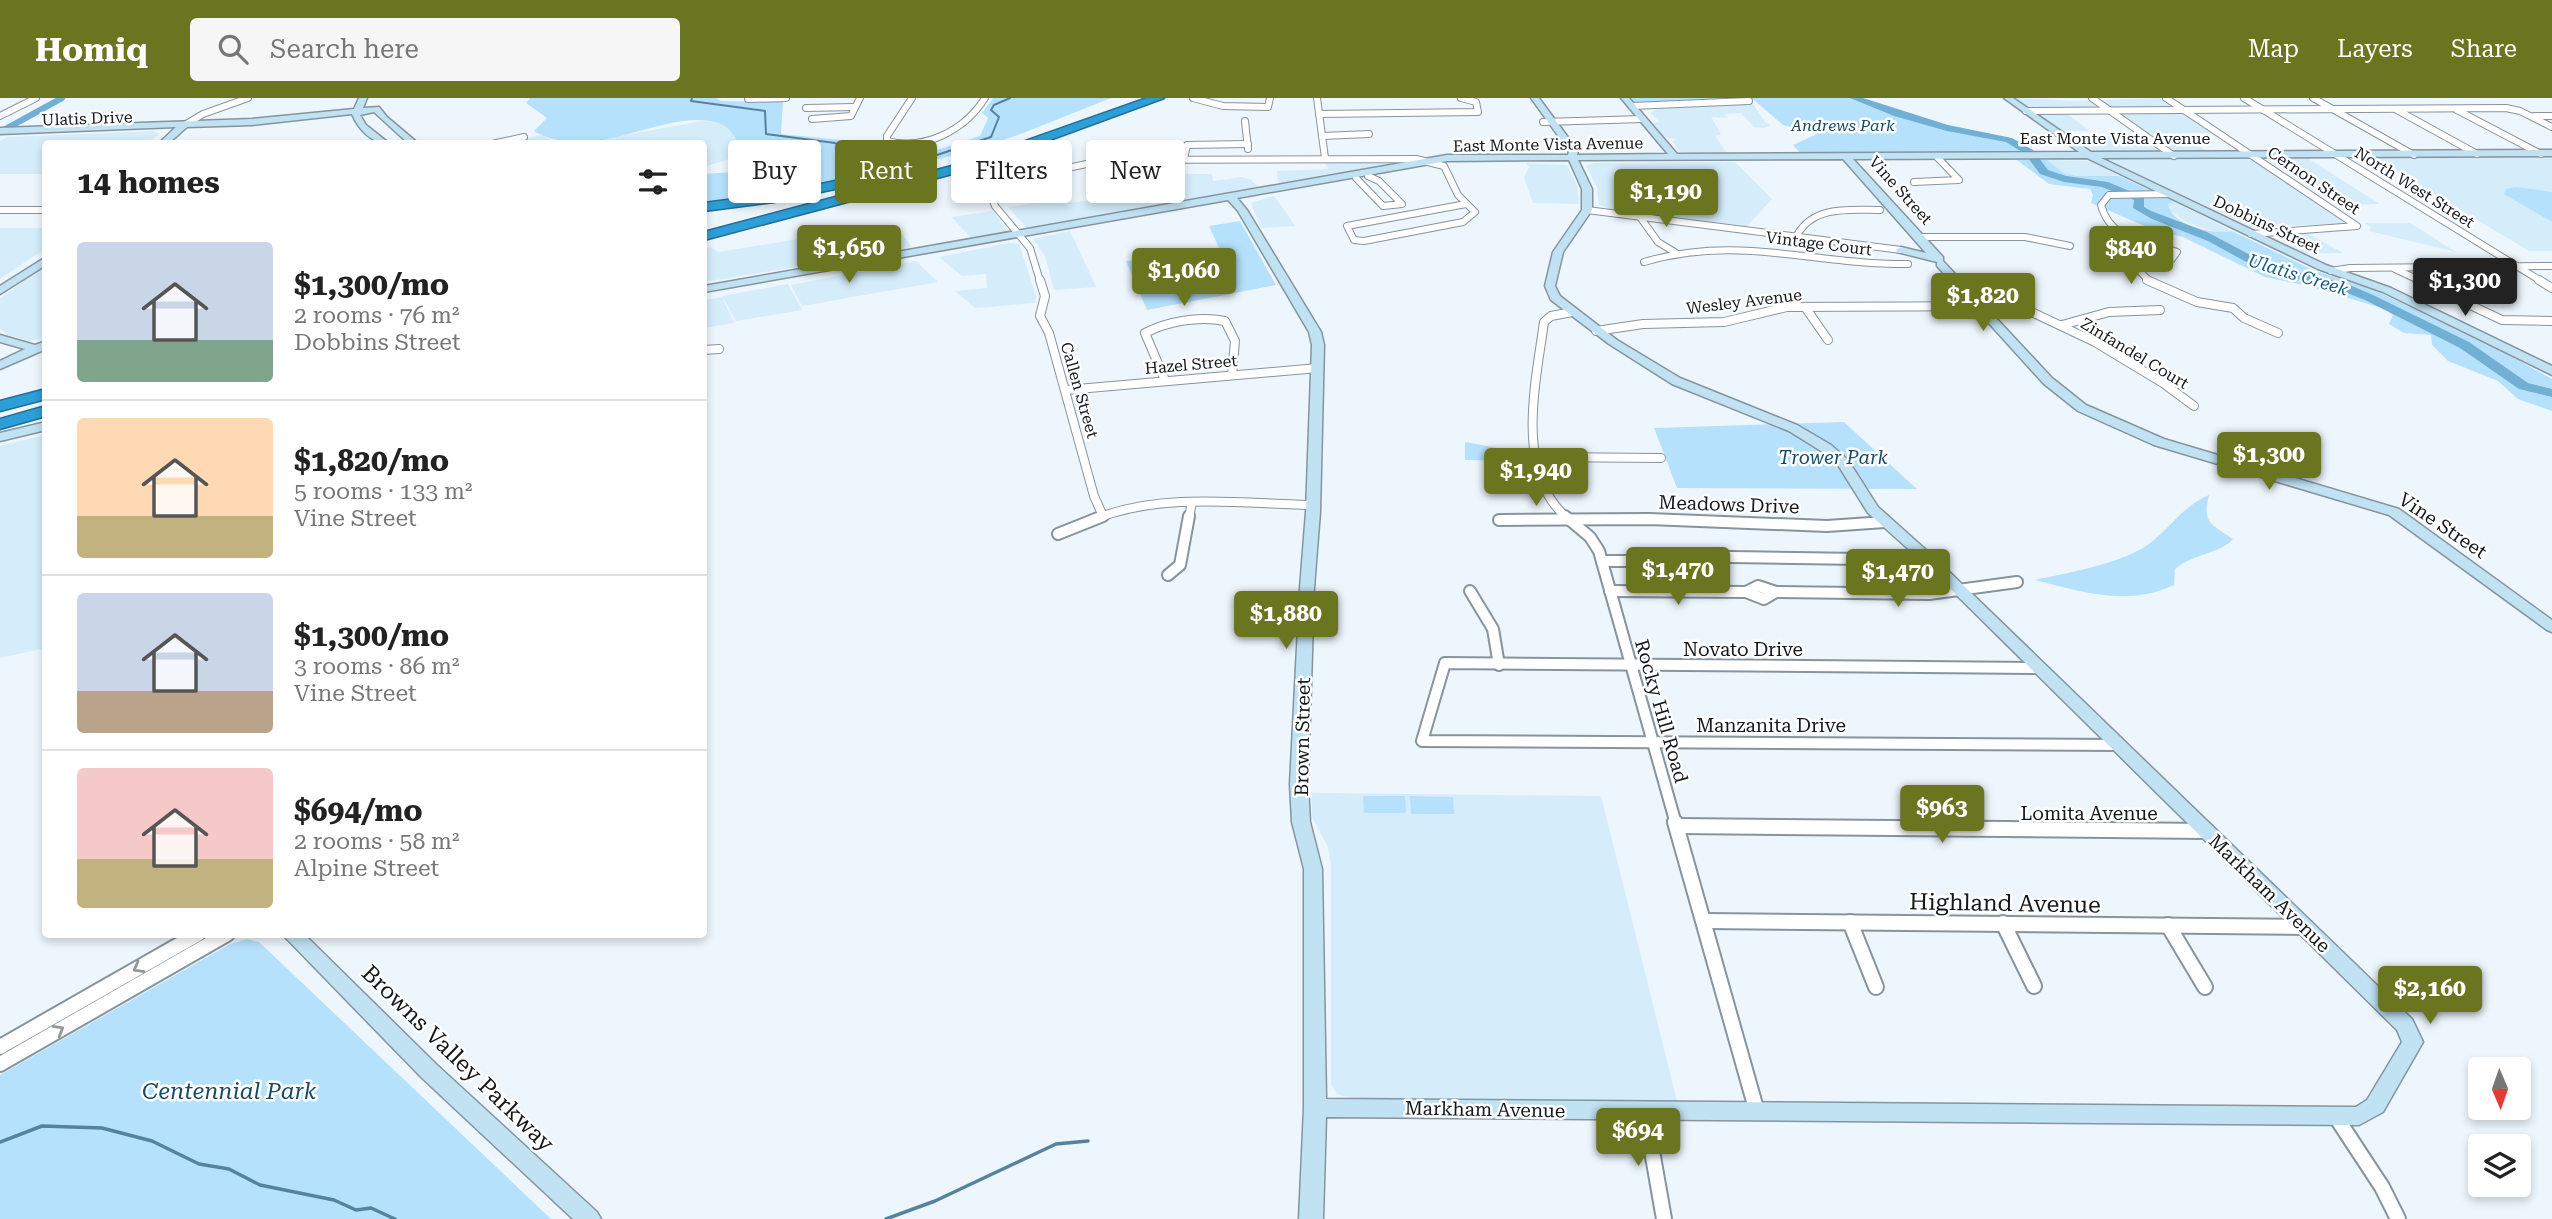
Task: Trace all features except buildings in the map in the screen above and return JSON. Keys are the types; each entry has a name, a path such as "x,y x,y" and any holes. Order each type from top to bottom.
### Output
{"highway":[{"path":"1016,140 1133,98"},
{"path":"707,235 957,169 1158,98"},
{"path":"707,206 774,198 951,160"},
{"path":"707,225 951,161"},
{"path":"0,405 42,395"},
{"path":"0,418 42,410"},
{"path":"0,424 42,410"}],"street":[{"path":"2,116 36,98"},
{"path":"166,140 194,113 233,98"},
{"path":"159,140 199,116 248,98"},
{"path":"363,98 356,115 363,127 381,140"},
{"path":"382,98 376,109 384,120 410,140"},
{"path":"748,100 786,98"},
{"path":"812,119 851,116 860,98"},
{"path":"912,98 886,140 901,145 928,140 971,119 985,98"},
{"path":"1193,98 1223,106 1251,108 1268,107 1270,98"},
{"path":"1317,98 1325,158"},
{"path":"1320,114 1475,113 1479,110 1476,102 1461,98"},
{"path":"1526,98 1574,151 1573,159"},
{"path":"1535,98 1562,147 1573,159 1587,189 1587,210 1797,235 1901,250 1930,259"},
{"name":"Dobbins Street","path":"2008,98 2090,156 2331,271 2387,290 2552,371"},
{"path":"2092,98 2174,156"},
{"name":"Cernon Street","path":"2166,98 2357,226 2251,234"},
{"name":"North West Street","path":"2244,98 2552,288"},
{"path":"2313,98 2414,155"},
{"path":"1628,101 1749,101"},
{"path":"1628,101 1676,158"},
{"path":"806,108 855,107"},
{"path":"2394,108 2477,154"},
{"path":"2454,108 2547,154"},
{"path":"2026,111 2500,108 2531,116 2552,127"},
{"name":"Ulatis Drive","path":"3,133 270,121 376,109"},
{"path":"2531,116 2552,116"},
{"path":"1547,122 1643,119"},
{"path":"1245,121 1248,159"},
{"path":"1322,136 1369,134"},
{"path":"510,140 524,137"},
{"path":"1185,147 1248,144"},
{"path":"1534,156 1550,154 1562,147"},
{"name":"East Monte Vista Avenue","path":"707,288 1438,164 1573,159 1776,157 2547,154"},
{"name":"East Monte Vista Avenue","path":"1232,198 1427,160 1534,156 1573,159"},
{"path":"1725,159 1753,156"},
{"name":"East Monte Vista Avenue","path":"1825,157 1896,156"},
{"path":"1914,182 1959,180 1936,156"},
{"name":"East Monte Vista Avenue","path":"1676,158 1776,157"},
{"name":"Vine Street","path":"1847,158 1919,237 1930,259 1980,306 2048,381 2088,412 2151,439 2395,512 2552,627"},
{"name":"Callen Street","path":"1185,159 1427,160 1438,164"},
{"name":"Callen Street","path":"1086,163 996,185 989,190 988,195 1032,253 1045,296 1037,310 1037,316 1049,333 1094,496 1103,516"},
{"path":"1438,164 1444,166 1458,195 1475,212 1463,222 1364,242 1354,240 1346,229 1347,226 1466,204"},
{"path":"1356,178 1383,206 1402,204 1379,181 1368,176"},
{"path":"2169,194 2155,197 2109,195 2101,205 2108,225 2124,237 2163,247 2178,254 2172,259 2138,269 2144,278 2197,302 2233,308 2244,318 2278,333"},
{"name":"Brown Street","path":"1232,198 1317,337 1314,505 1306,607 1299,784 1301,822 1313,869 1315,1108 1311,1219"},
{"path":"0,210 42,210"},
{"name":"Markham Avenue","path":"1315,1108 2359,1116 2375,1106 2413,1042 2405,1025 1929,559 1885,522 1861,496 1843,463 1816,441 1696,390 1596,331 1551,292 1550,280 1561,245 1587,210"},
{"path":"1797,235 1799,228 1821,215 1880,210"},
{"path":"1640,217 1658,242 1676,253"},
{"name":"East Monte Vista Avenue","path":"707,294 1019,235"},
{"path":"1919,237 2025,237 2070,246"},
{"name":"Vintage Court","path":"1644,262 1676,253 1735,248 1875,264 1908,264"},
{"path":"0,282 42,255"},
{"path":"1908,264 1930,259"},
{"path":"0,291 42,263"},
{"path":"2331,271 2552,267"},
{"path":"2392,268 2502,320 2552,321"},
{"path":"2456,299 2485,294"},
{"name":"Wesley Avenue","path":"1596,331 1632,325 1724,322 1777,308 1980,306"},
{"name":"Zinfandel Court","path":"1980,306 2019,306 2062,325 2132,363 2194,406"},
{"path":"1805,307 1828,340"},
{"path":"2062,325 2109,312 2160,310"},
{"name":"Rocky Hill Road","path":"1572,312 1551,316 1544,322 1530,421 1547,494 1557,508 1592,537 1602,561 1757,1112"},
{"path":"1684,312 1690,323"},
{"path":"1165,380 1144,333 1158,327 1210,318 1225,320 1235,341 1232,375"},
{"path":"0,338 42,351"},
{"path":"0,347 22,355"},
{"path":"707,350 719,349"},
{"path":"0,365 22,355 42,351"},
{"path":"0,376 42,351"},
{"path":"2524,356 2552,356"},
{"name":"Hazel Street","path":"1066,390 1318,369"},
{"path":"0,437 42,427"},
{"path":"1539,457 1661,458"},
{"path":"1058,534 1103,516 1145,504 1192,502 1314,505"},
{"path":"1168,575 1180,565 1192,502"},
{"name":"Meadows Drive","path":"1499,520 1648,519 1831,524 1885,522"},
{"path":"1602,561 1645,561 1666,556 1929,559"},
{"path":"1610,591 1746,592 1764,599 1776,592 1929,594 2017,582"},
{"path":"1470,591 1493,629 1499,665"},
{"name":"Novato Drive","path":"1445,663 2040,668"},
{"name":"Manzanita Drive","path":"1445,663 1422,741 2119,745"},
{"name":"Lomita Avenue","path":"1677,826 2207,831"},
{"name":"Highland Avenue","path":"1704,921 2305,927"},
{"path":"1850,922 1876,987"},
{"path":"2003,923 2034,986"},
{"path":"2168,925 2204,987"},
{"path":"0,1047 191,938"},
{"path":"0,1064 220,938"},
{"name":"Browns Valley Parkway","path":"295,938 429,1071 589,1219"},
{"path":"1645,1111 1664,1219"},
{"path":"2336,1117 2382,1187 2398,1219"}],"shaded area":[{"path":"2014,98 2077,101 2159,98 2211,133 2148,134 2113,108 2061,109 2090,131 2062,131"},
{"path":"1753,104 1765,122 1771,125 1764,128 1754,127 1741,113 1725,114 1726,118 1711,117 1721,134 1715,136 1728,154 1679,152 1672,141 1676,140 1664,136 1653,123 1660,122 1650,113 1657,109 1694,107 1692,105"},
{"path":"703,121 722,124 731,129 738,140 728,140 728,159 707,166 707,140 596,140"},
{"path":"154,131 160,134 151,140 42,140 42,174 0,174 0,141 7,137"},
{"path":"541,135 551,140 521,140"},
{"path":"2068,135 2182,135 2208,152 2097,153"},
{"path":"2552,157 2552,251 2529,251 2374,158"},
{"path":"2307,158 2380,204 2338,205 2267,159"},
{"path":"2253,159 2349,224 2250,226 2109,161"},
{"path":"1324,160 1403,162 1280,184 1278,181 1277,171 1329,169"},
{"path":"2047,160 2092,161 2119,176 2077,176 2064,173"},
{"path":"1735,162 1772,199 1747,226 1615,211 1599,205 1597,188 1586,166 1594,163"},
{"path":"1526,163 1567,165 1577,186 1579,204 1533,203 1524,177 1529,167"},
{"path":"1185,174 1212,174 1213,181 1241,177 1250,179 1259,187 1185,200"},
{"path":"1274,196 1295,226 1261,228 1251,203"},
{"path":"1072,202 1168,203 1027,228 1008,207"},
{"path":"2175,202 2232,231 2220,234 2186,222 2168,209 2168,204"},
{"path":"993,211 1008,232 971,238 952,217"},
{"path":"2365,223 2410,223 2456,252 2369,231 2371,227"},
{"path":"0,228 42,228 42,251 0,279"},
{"path":"897,228 912,247 882,252 871,232"},
{"path":"1070,231 1096,287 1054,290 1045,256 1033,239"},
{"path":"2305,232 2343,253 2304,253 2274,235"},
{"path":"811,237 827,262 707,282 707,248 718,252"},
{"path":"1009,243 1019,244 1036,296 1035,303 975,308 955,291 987,288 986,274 962,276 939,257"},
{"path":"916,261 938,282 802,306 791,285"},
{"path":"42,267 42,339 29,341 8,335 0,329 0,299"},
{"path":"788,284 802,310 736,321 722,296"},
{"path":"722,297 734,323 707,328 707,300"},
{"path":"42,436 42,649 0,658 0,446"},
{"path":"1312,793 1601,796 1677,1101 1351,1098 1337,1094 1331,1084 1331,865 1328,847 1312,817"}],"green space":[{"path":"530,98 716,98 721,101 783,102 781,134 842,140 835,140 835,182 821,185 821,140 737,140 723,125 703,120 681,121 607,139 558,140 534,131 547,118 526,103"},
{"path":"993,98 1111,98 1002,140 968,140 980,136 988,118 982,113"},
{"name":"Andrews Park","path":"1631,98 1857,98 1897,114 2011,139 2032,152 1801,154 1793,145 1817,134 1783,125 1754,100 1636,104"},
{"path":"951,146 951,156 937,159 937,150"},
{"path":"2017,160 2047,160 2064,173 2077,176 2119,176 2175,202 2168,204 2171,212 2185,223 2215,232 2232,231 2313,270 2374,290 2493,346 2552,379 2552,411 2518,399 2498,381 2448,361 2432,345 2431,335 2404,333 2389,324 2393,315 2385,309 2308,286 2265,277 2183,237 2147,227 2091,203 2093,195 2090,189 2049,184"},
{"path":"728,172 728,202 707,203 707,174"},
{"path":"2516,187 2552,192 2552,222 2504,194 2506,189"},
{"path":"1240,221 1276,285 1147,310 1126,261 1190,255 1190,251 1219,248 1209,226"},
{"name":"Trower Park","path":"1844,422 1917,489 1677,488 1654,428"},
{"path":"1465,442 1530,454 1533,461 1465,460"},
{"path":"2209,495 2207,512 2210,522 2233,539 2221,548 2175,569 2174,585 2157,592 2122,596 2088,593 2035,580 2090,568 2129,555 2150,543 2190,506"},
{"path":"1363,796 1405,796 1406,813 1364,813"},
{"path":"1410,796 1453,797 1454,814 1411,814"},
{"name":"Centennial Park","path":"247,939 259,942 551,1219 0,1219 0,1075 230,944"}],"waterway":[{"path":"0,132 62,98"},
{"name":"Ulatis Creek","path":"692,98 691,101 765,111 766,134 835,143 866,165 884,166 931,157 991,137 999,117 991,110 994,105 1010,98"},
{"name":"Ulatis Creek","path":"1855,98 1897,114 1947,128 2009,140 2029,152 2044,172 2064,179 2104,184 2140,199 2138,208 2147,213 2203,235 2265,267 2341,286 2383,304 2465,345 2524,386 2552,393"},
{"path":"0,1142 42,1126 102,1128 152,1141 199,1164 229,1169 260,1185 334,1200 356,1210 371,1208 395,1219"},
{"path":"886,1219 935,1201 1056,1144 1088,1141"}]}
